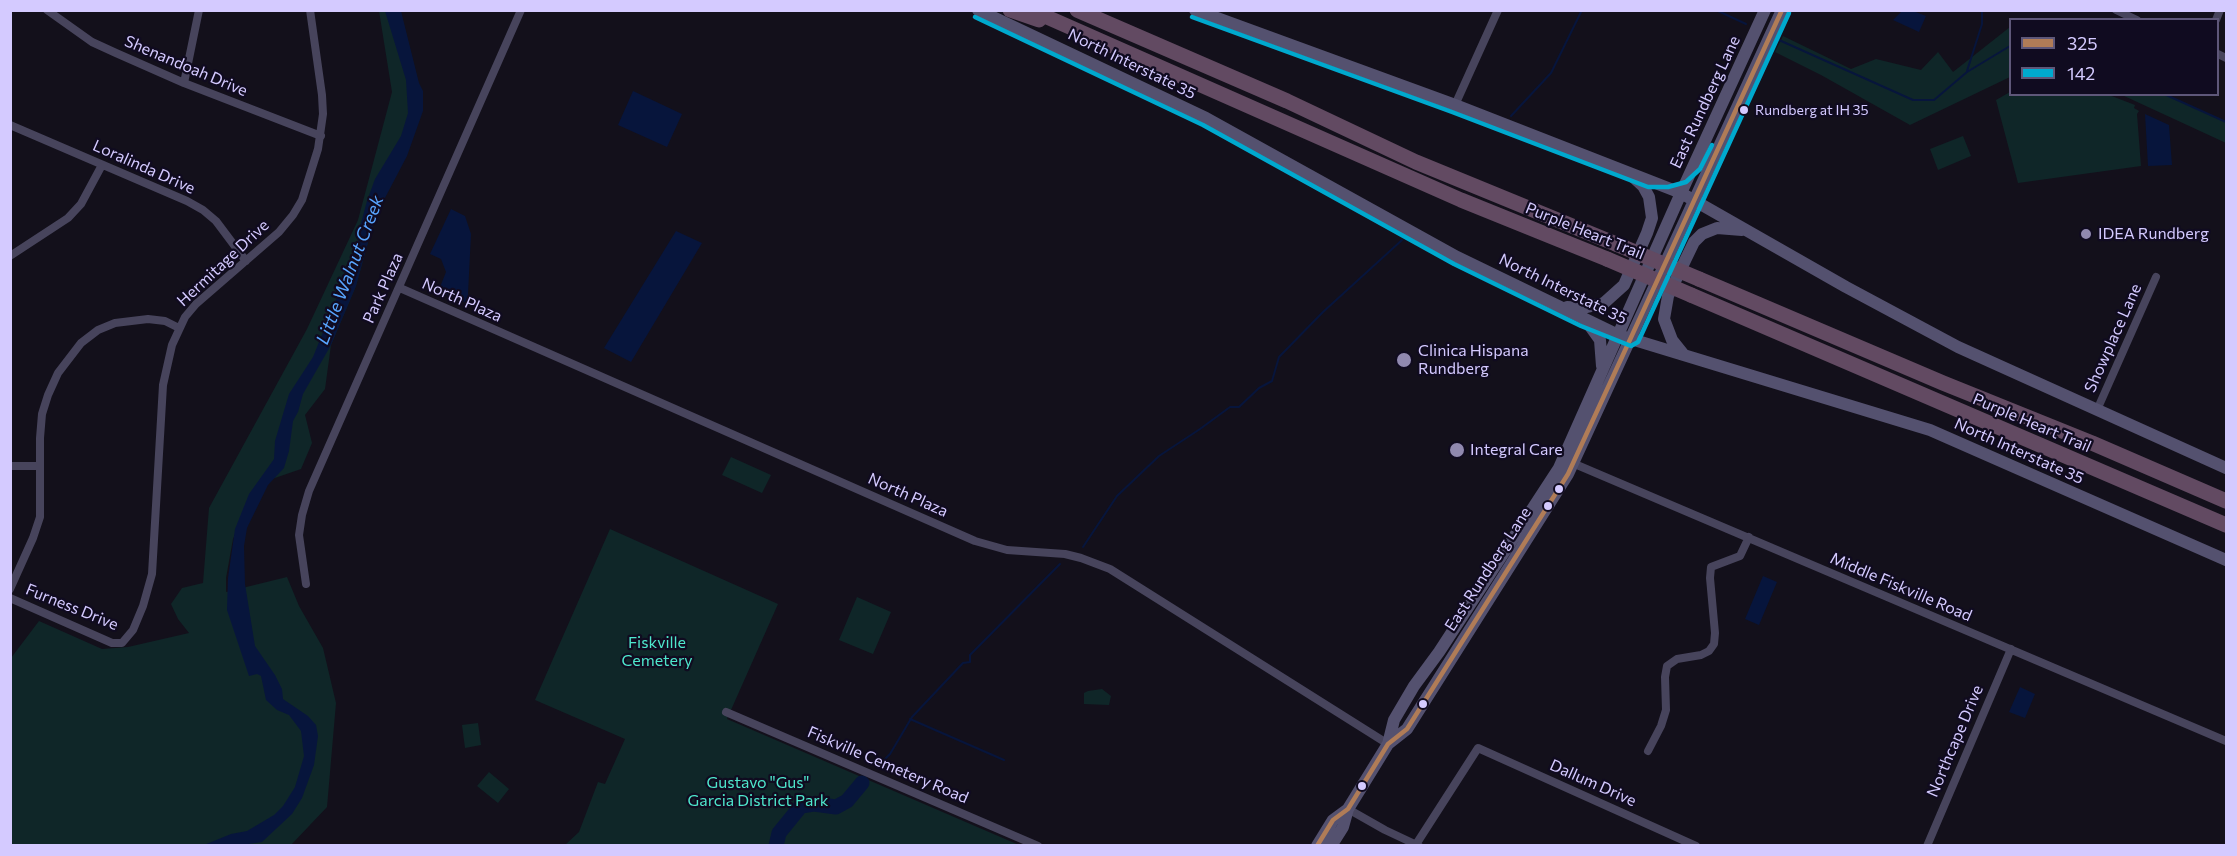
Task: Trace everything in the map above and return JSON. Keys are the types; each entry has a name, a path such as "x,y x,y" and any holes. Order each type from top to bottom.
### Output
{"highway":[{"path":"1010,10 1074,30"},
{"name":"Purple Heart Trail","path":"1031,10 1450,196 1607,259 2226,525"},
{"name":"Purple Heart Trail","path":"1077,10 1287,101 1416,162 2167,474 2226,501"},
{"path":"2167,474 2198,480 2226,490"}],"main road":[{"name":"North Interstate 35","path":"978,10 1206,118 1457,257 1624,337 1930,430 2226,560"},
{"path":"1195,10 1455,105 1681,192 1958,347 2226,468"},
{"name":"East Rundberg Lane","path":"1331,846 1343,827 1348,809 1388,744 1394,720 1414,686 1569,461 1624,337 1681,192 1765,10"},
{"name":"East Rundberg Lane","path":"1569,461 1602,369 1624,337 1694,200 1782,10"},
{"path":"1740,65 1754,71"},
{"path":"1650,180 1677,178 1694,165"},
{"path":"1563,307 1594,306 1604,303 1624,285 1652,218 1649,197 1643,186 1624,170"},
{"path":"1684,355 1672,340 1664,319 1668,296 1694,242 1709,230 1717,228 1746,230"},
{"path":"1584,319 1600,340 1602,369"},
{"name":"East Rundberg Lane","path":"1317,846 1333,820 1348,809"}],"street":[{"name":"Shenandoah Drive","path":"47,10 92,42 184,83 321,136"},
{"path":"184,83 199,10"},
{"name":"Hermitage Drive","path":"122,643 133,630 152,574 163,385 172,345 185,317 196,304 279,232 302,200 321,136 322,95 310,10"},
{"name":"Park Plaza","path":"306,584 299,535 309,491 521,10"},
{"path":"1455,105 1498,10"},
{"path":"2116,10 2133,18"},
{"name":"Loralinda Drive","path":"10,125 203,210 216,221 246,261"},
{"path":"10,256 68,218 81,204 102,165"},
{"name":"Showplace Lane","path":"2097,410 2156,277"},
{"name":"North Plaza","path":"400,288 975,541 1007,550 1065,554 1110,569 1388,744"},
{"path":"10,589 40,517 39,466 42,414 58,373 81,343 98,330 115,323 130,320 165,321 179,328"},
{"name":"Middle Fiskville Road","path":"1569,461 2226,741"},
{"path":"10,465 39,466"},
{"path":"1648,751 1661,726 1666,710 1667,666 1677,659 1701,655 1709,651 1714,644 1711,567 1740,556 1749,537"},
{"name":"Furness Drive","path":"10,598 104,640 122,643"},
{"name":"Northcape Drive","path":"1927,846 2011,649"},
{"name":"Fiskville Cemetery Road","path":"726,712 1038,846"},
{"name":"Dallum Drive","path":"1416,845 1478,748 1696,846"},
{"path":"1348,809 1416,845"}],"green space":[{"path":"379,11 397,11 423,106 375,217 356,286 331,345 325,389 305,415 312,443 301,469 272,479 251,498 233,539 226,578 226,592 287,577 299,606 323,648 336,703 327,807 291,845 11,846 11,658 39,621 102,649 128,647 189,633 178,619 171,604 182,588 203,583 209,508 307,329 358,220 392,92"},
{"path":"2009,28 2009,77 1910,125 1775,52 1783,36 1851,69 1876,59 1921,70 1938,52 1953,72"},
{"path":"2009,93 2009,96 2112,96 2135,105 2134,108 2139,111 2137,114 2141,166 2018,183 1996,100"},
{"path":"2124,96 2168,96 2226,121 2226,143"},
{"path":"1963,136 1971,156 1938,170 1930,149"},
{"path":"731,457 771,475 762,493 722,475"},
{"path":"610,529 778,604 727,719 1019,845 565,845 579,832 598,782 605,784 625,739 535,700"},
{"path":"857,597 891,612 873,654 839,640"},
{"path":"1102,689 1111,696 1109,705 1084,704 1084,693"},
{"path":"478,723 481,745 465,748 462,725"},
{"path":"489,772 509,789 498,803 477,786"}],"water":[{"name":"Little Walnut Creek","path":"385,11 401,11 423,91 423,111 407,156 375,217 356,286 331,345 303,394 293,421 284,468 268,485 247,528 244,546 245,584 255,646 275,675 282,689 283,699 308,716 316,725 318,736 314,765 302,798 292,814 262,842 242,845 204,845 231,834 247,831 274,815 283,806 295,787 304,756 301,731 289,715 277,710 266,700 261,676 257,674 249,676 227,610 228,578 235,529 249,494 274,459 275,441 289,394 313,357 349,272 358,247 360,227 375,179 401,136 408,113 406,80"},
{"path":"1902,11 1913,11 1926,16 1919,32 1893,20"},
{"path":"633,91 682,114 667,147 618,125"},
{"path":"2145,114 2169,125 2172,165 2148,166"},
{"path":"451,209 465,216 471,234 468,294 472,297 472,305 438,292 446,272 441,259 430,254"},
{"path":"676,231 702,243 631,362 604,348"},
{"path":"1763,576 1777,582 1759,625 1745,619"},
{"path":"2020,687 2035,694 2025,718 2009,712"}],"waterway":[{"path":"1511,116 1551,73 1582,10"},
{"path":"1716,10 1746,24"},
{"path":"1967,71 1982,24 1982,10"},
{"path":"1779,40 1913,100 1934,100 1967,72 2009,47"},
{"path":"2168,96 2226,122"},
{"path":"1083,547 1117,496 1159,456 1230,407 1239,407 1259,388 1272,381 1279,357 1323,312 1402,240"},
{"path":"878,766 890,754 912,717 963,663 970,662 970,655 1060,564"},
{"path":"910,719 1004,760"},
{"path":"776,846 779,833 801,806 814,804 836,807 847,801 862,783"}],"transit line":[{"name":"325","path":"1317,846 1333,820 1348,809 1388,744 1407,729 1568,474 1782,10"},
{"name":"142","path":"975,17 1203,125 1454,264 1581,326 1631,346 1638,342 1789,13"},
{"name":"142","path":"1192,17 1452,112 1648,187 1668,187 1686,182 1700,169 1712,145"}],"place":[{"name":"Rundberg at IH 35","path":"1744,110"},
{"name":"IDEA Rundberg","path":"2086,234"},
{"name":"Clinica Hispana Rundberg","path":"1404,360"},
{"name":"Integral Care","path":"1457,450"}],"park label":[{"name":"Fiskville Cemetery","path":"657,652"},
{"name":"Gustavo \"Gus\" Garcia District Park","path":"758,792"}]}
